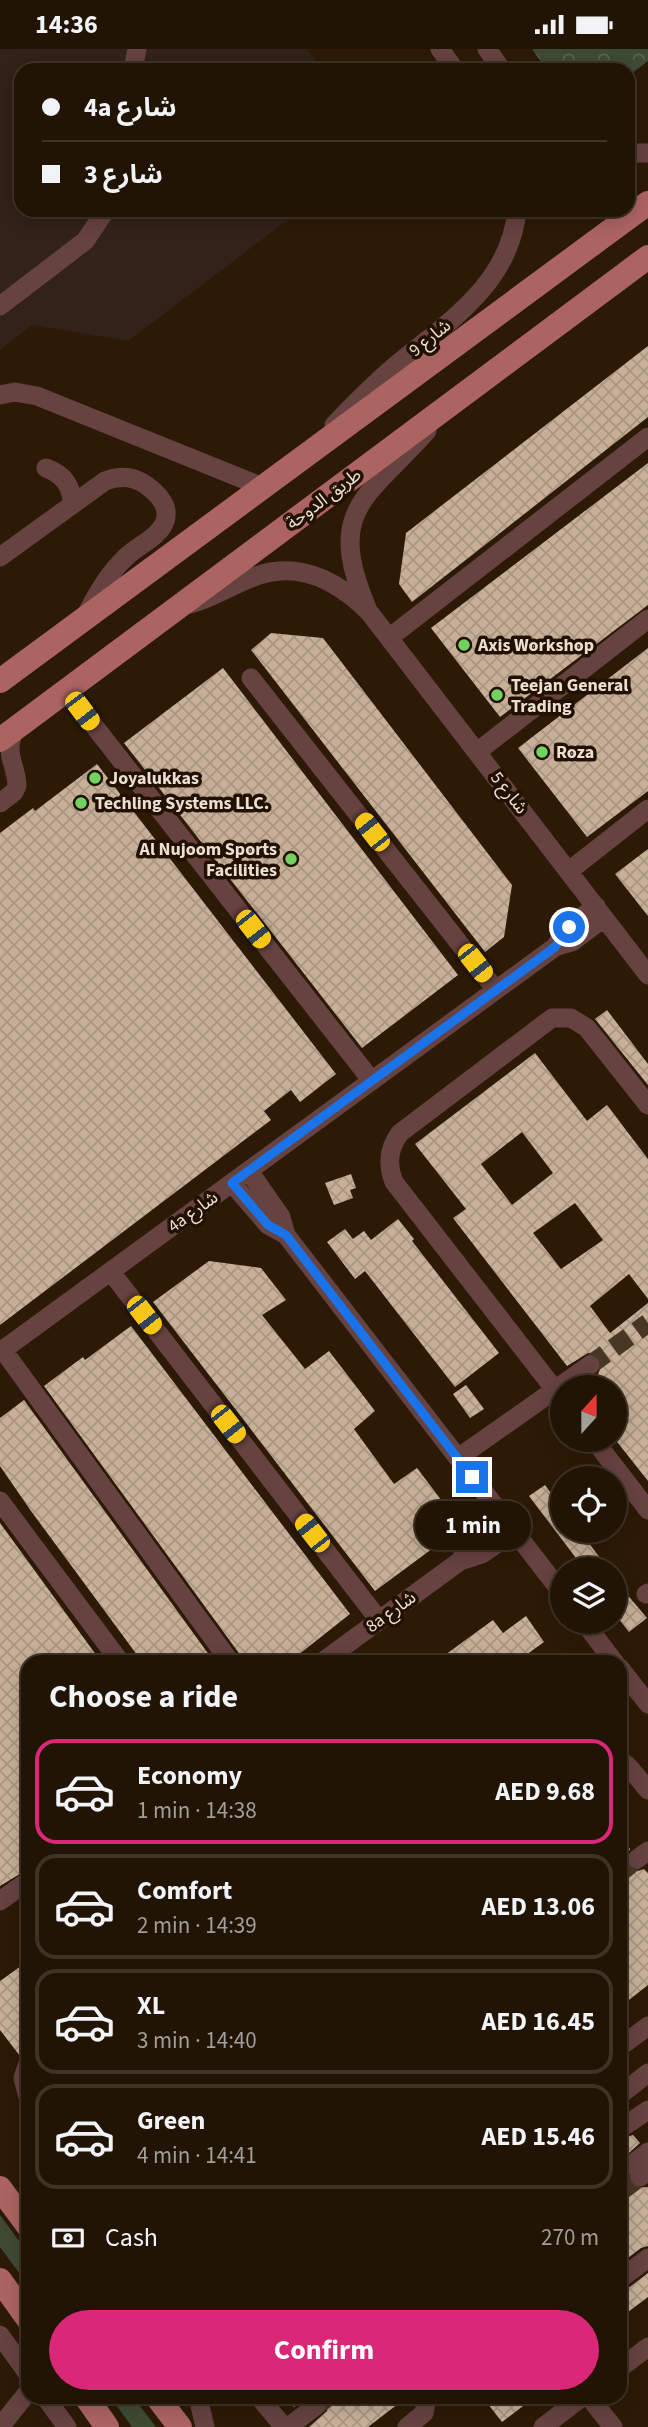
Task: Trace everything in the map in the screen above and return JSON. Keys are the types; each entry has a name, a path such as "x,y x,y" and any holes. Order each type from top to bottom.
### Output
{"main road":[{"path":"0,681 629,217"},
{"name":"طريق الدوحة","path":"7,735 648,257"},
{"path":"0,2188 21,2216"},
{"path":"0,2280 21,2309"},
{"path":"91,2404 107,2427"},
{"path":"163,2404 180,2427"}],"street":[{"path":"0,306 85,241 101,217"},
{"name":"شارع 9","path":"315,449 373,385 456,317 482,292 510,244 516,217"},
{"path":"0,395 15,392 37,396 263,487"},
{"name":"شارع 5","path":"369,612 350,551 356,511 371,488 412,448 442,411"},
{"path":"389,638 648,437"},
{"path":"46,468 59,474 68,484 72,504"},
{"path":"0,558 105,481 130,477 145,484 158,495 165,508 164,523 160,530 113,571 84,619"},
{"name":"شارع 5","path":"178,608 216,595 264,573 288,570 326,578 355,598 369,612 648,975"},
{"path":"477,752 648,619"},
{"path":"251,678 496,990"},
{"path":"66,690 372,1081"},
{"path":"0,803 14,792 17,786 10,758 11,739 7,735"},
{"path":"569,871 648,809"},
{"name":"4a شارع","path":"1,1351 555,947 569,927 600,912"},
{"path":"550,1384 394,1182 389,1164 392,1147 400,1133 544,1022 561,1016 580,1021 587,1028 648,1105"},
{"path":"248,1171 281,1217 286,1235 550,1578"},
{"path":"232,1183 268,1225 286,1235"},
{"path":"111,1272 379,1621"},
{"path":"1,1351 225,1655"},
{"path":"579,1375 590,1365"},
{"path":"458,1458 550,1399"},
{"path":"604,1453 648,1510"},
{"path":"0,1501 115,1655"},
{"name":"8a شارع","path":"460,1562 469,1545 501,1516"},
{"name":"8a شارع","path":"332,1655 460,1562 482,1555 514,1532"},
{"path":"593,1634 609,1655"},
{"path":"627,1677 648,1704"},
{"path":"627,1765 648,1790"},
{"path":"0,1901 21,1886"},
{"path":"627,2042 648,2026"},
{"path":"627,2090 648,2073"},
{"path":"627,2124 648,2110"},
{"path":"640,2171 648,2152"},
{"path":"627,2274 648,2258"},
{"path":"0,2335 21,2364"},
{"path":"627,2363 648,2347"},
{"path":"0,2427 21,2401"},
{"path":"50,2404 67,2427"},
{"path":"200,2404 205,2427"},
{"path":"265,2404 286,2427 316,2406"},
{"path":"407,2427 424,2413 426,2404"},
{"path":"543,2427 573,2404"},
{"path":"595,2404 613,2427"}],"shaded area":[{"path":"0,49 307,49 318,63 14,63 14,217 292,217 128,341 32,325 0,350"}],"green space":[{"path":"532,49 648,49 648,61 635,71 635,63 542,63"},
{"path":"0,2215 21,2244 21,2276 0,2247"},
{"path":"115,2404 139,2404 156,2427 132,2427"}],"building":[{"path":"648,346 648,417 412,602 399,584 406,533"},
{"path":"648,463 648,605 500,717 431,628"},
{"path":"271,633 323,638 512,885 504,937 485,952 251,650"},
{"path":"648,648 648,791 587,837 518,748"},
{"name":"Al Nujoom Sports Facilities","path":"223,668 458,975 362,1048 124,743"},
{"path":"97,764 336,1074 300,1102 291,1090 264,1111 271,1120 0,1325 0,833 33,808 35,811"},
{"path":"648,849 648,916 615,874"},
{"path":"607,1010 648,1064 648,1085 595,1019"},
{"path":"535,1053 587,1121 607,1105 648,1159 648,1299 629,1274 590,1306 610,1333 648,1303 648,1481 626,1453 627,1375 599,1375 602,1365 600,1359 588,1353 567,1366 453,1218 466,1209 415,1144","holes":["522,1132 553,1173 512,1205 481,1164","575,1203 603,1240 561,1269 533,1233"]},
{"path":"351,1174 356,1188 350,1190 353,1198 334,1205 325,1183"},
{"path":"398,1219 499,1353 455,1387 365,1271 355,1279 327,1242 345,1229 353,1239 364,1231 371,1240"},
{"path":"209,1261 261,1268 286,1300 262,1315 305,1369 329,1351 375,1411 354,1429 394,1484 417,1468 445,1505 440,1543 375,1591 153,1302"},
{"path":"131,1326 350,1614 298,1655 240,1655 44,1386 83,1357 85,1360"},
{"path":"466,1385 484,1409 470,1418 453,1394"},
{"path":"24,1400 209,1655 137,1655 0,1466 0,1418"},
{"path":"545,1485 550,1492 550,1524 529,1496"},
{"path":"0,1523 96,1655 21,1655 21,1873 0,1886"},
{"path":"565,1543 589,1543 599,1557 575,1557"},
{"path":"627,1594 647,1618 629,1632 627,1629"},
{"path":"526,1616 544,1642 526,1655 445,1655 493,1620 503,1633"},
{"path":"627,1865 638,1871 644,1869 648,1873 648,1985 627,2002"},
{"path":"21,1966 21,2056 0,2030 0,1981"},
{"path":"633,2135 640,2143 627,2155 627,2137"},
{"path":"627,2177 635,2188 648,2187 648,2246 627,2259"},
{"path":"648,2273 648,2297 627,2313 627,2289"},
{"path":"328,2404 398,2404 368,2427 309,2427 327,2411"},
{"path":"488,2404 526,2404 502,2422"}],"tunnel":[{"path":"590,1365 648,1323"},
{"path":"627,1867 637,1859"},
{"path":"627,2168 631,2165"},
{"path":"627,2187 640,2177"}],"place":[{"name":"Axis Workshop","path":"464,645"},
{"name":"Teejan General Trading","path":"497,695"},
{"name":"Roza","path":"542,752"},
{"name":"Joyalukkas","path":"95,778"},
{"name":"Techling Systems LLC.","path":"81,803"},
{"name":"Al Nujoom Sports Facilities","path":"291,859"}],"route":[{"path":"472,1477 286,1235 268,1225 232,1183 555,947 569,927"}]}
